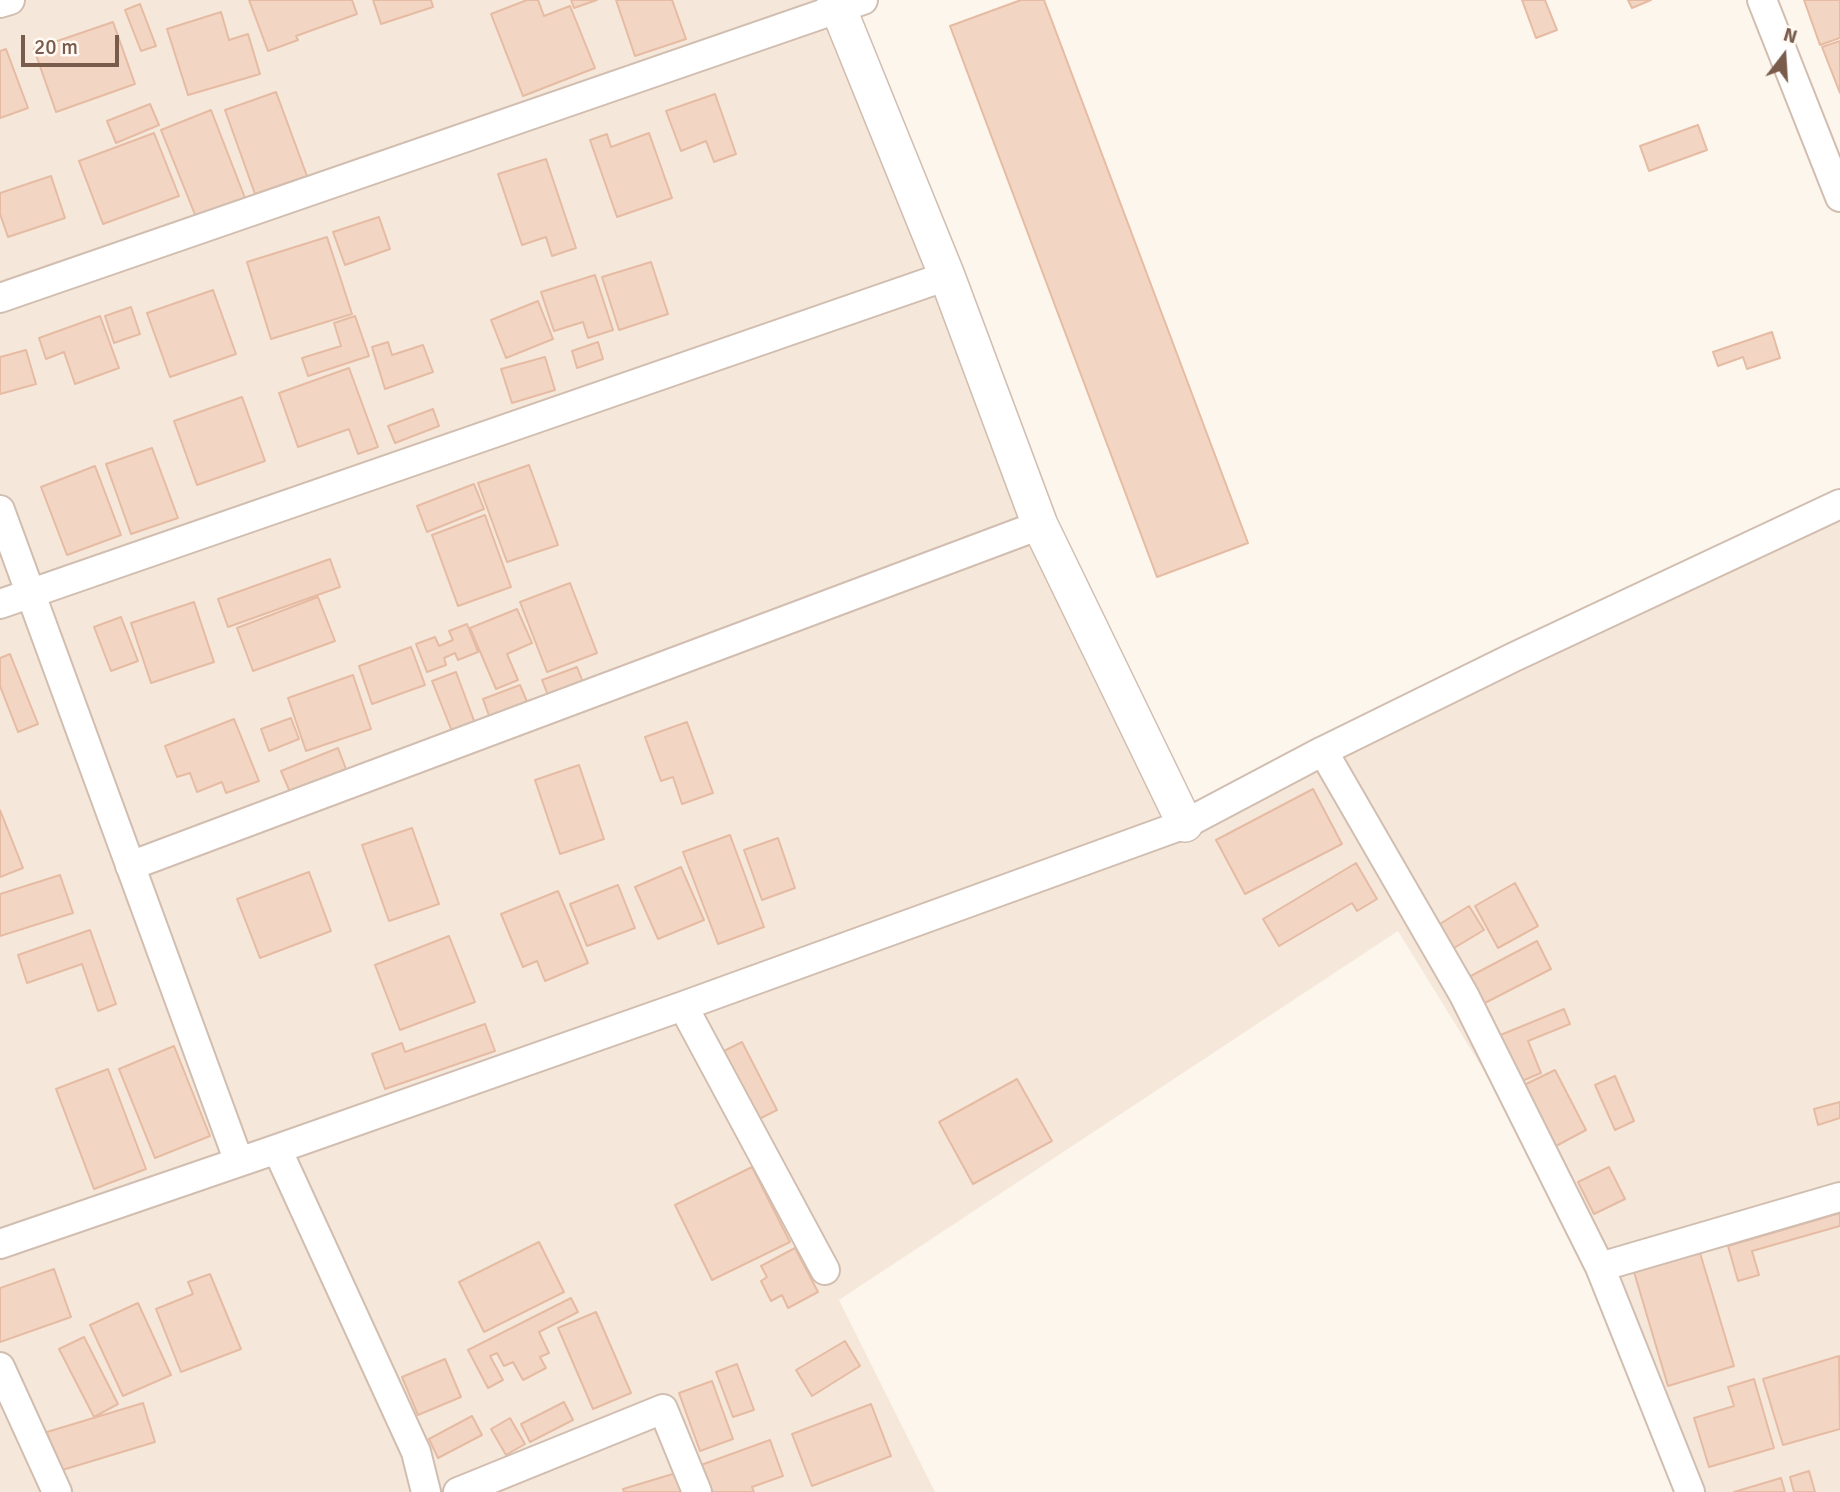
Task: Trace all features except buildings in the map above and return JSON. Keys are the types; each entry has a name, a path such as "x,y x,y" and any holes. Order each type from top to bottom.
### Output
{"street":[{"path":"0,3 10,0"},
{"path":"1762,0 1840,197"},
{"path":"0,298 846,3 1040,525 1185,824"},
{"path":"0,604 947,276"},
{"path":"0,1244 683,1006 1185,824 1323,751 1514,657 1840,504"},
{"path":"0,510 239,1162"},
{"path":"130,866 1040,525"},
{"path":"1323,751 1464,995 1600,1267 1690,1492"},
{"path":"683,1006 825,1269"},
{"path":"277,1149 416,1452 426,1492"},
{"path":"1600,1267 1840,1197"},
{"path":"0,1367 57,1492"},
{"path":"458,1492 663,1409 697,1492"}],"shaded area":[{"path":"0,0 835,0 1185,824 1840,506 1840,1492 1680,1492 1545,1170 1398,931 839,1300 935,1492 0,1492"}]}
